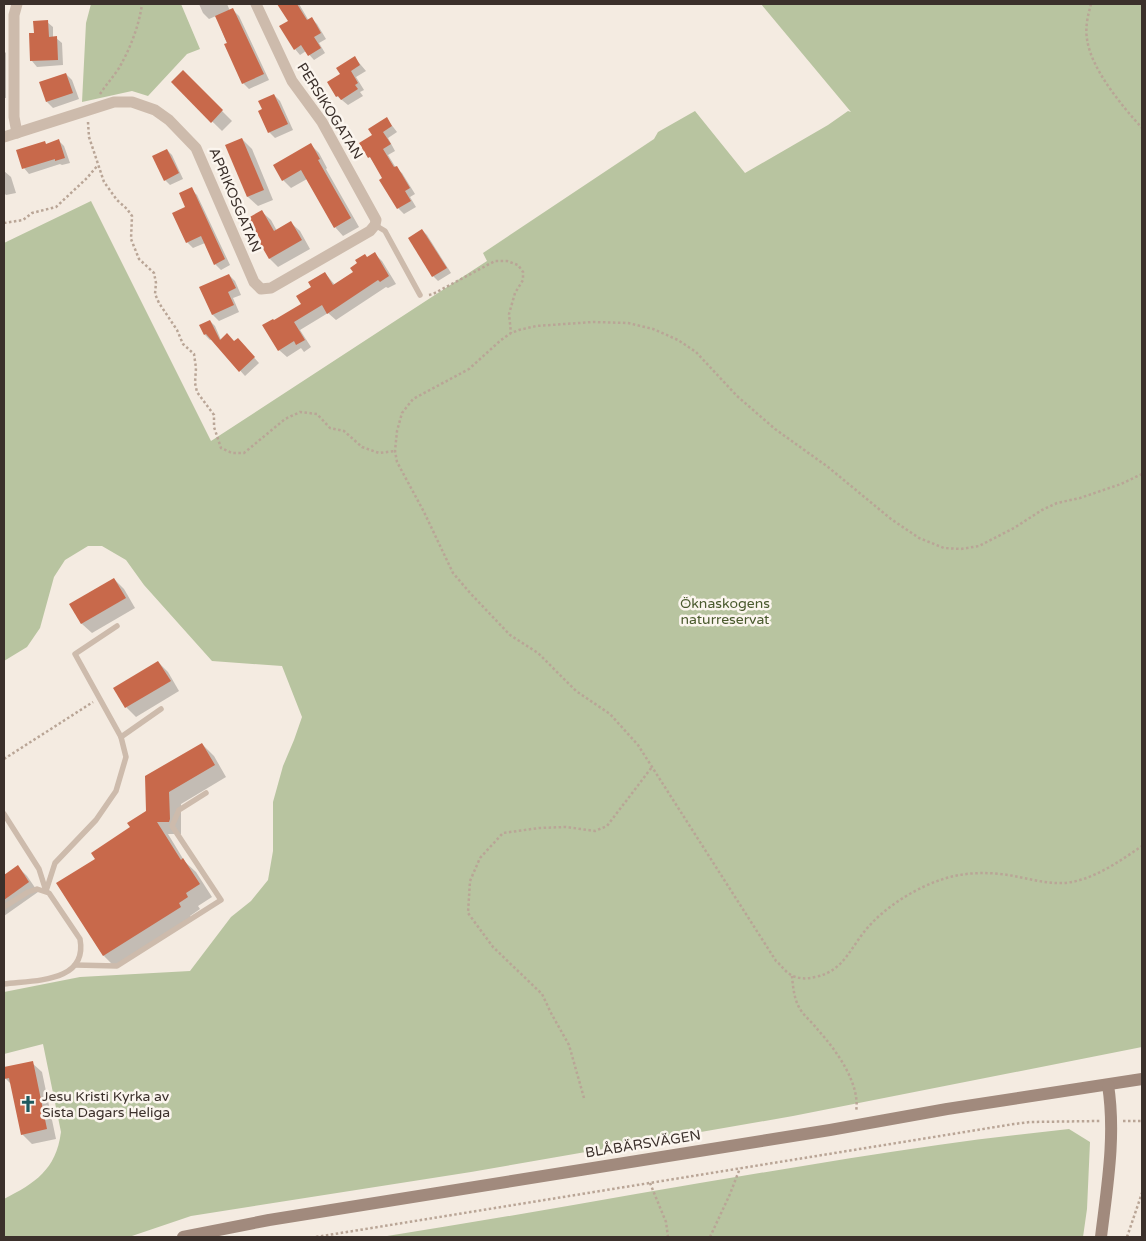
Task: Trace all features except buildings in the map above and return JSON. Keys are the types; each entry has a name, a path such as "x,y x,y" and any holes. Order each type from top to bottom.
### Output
{"street":[{"path":"17,4 14,15 14,117 17,133"},
{"name":"PERSIKOGATAN","path":"256,4 292,81 326,128 375,215 373,228"},
{"name":"APRIKOSGATAN","path":"4,137 114,102 124,101 146,105 163,115 196,148 254,282 261,289 271,288 373,228"},
{"name":"BLÅBÄRSVÄGEN","path":"183,1237 269,1220 1142,1079"},
{"path":"1101,1237 1111,1158 1112,1111 1108,1085"}],"lane":[{"path":"373,228 385,231 420,295"},
{"path":"46,892 56,863 96,820 116,791 126,757 121,736 75,654 117,626"},
{"path":"121,736 161,709"},
{"path":"75,965 117,966 221,900 172,826 180,810 206,793"},
{"path":"4,814 40,869 46,892"},
{"path":"4,907 28,892 37,889 46,892 53,896 80,939 81,946 80,958 72,969 61,976 4,984"}],"path":[{"path":"142,4 140,19 119,67 91,109 87,124 89,137 104,182 132,216 130,240 139,259 154,273 156,283 155,294 159,303 177,330 183,344 194,354 196,368 195,383 198,392 214,415 214,427 221,448 232,453 244,453 285,419 300,412 317,414 330,428 344,431 362,447 380,453 395,451"},
{"path":"1091,4 1087,18 1086,38 1090,52 1100,72 1116,96 1142,128"},
{"path":"4,223 23,220 32,213 56,207 98,165"},
{"path":"420,295 432,294 495,261 507,261 518,265 523,272 523,280 515,293 509,314 511,334"},
{"path":"1142,474 1121,484 1080,498 1057,503 980,546 961,549 944,548 919,538 898,524 828,467 775,429 737,396 696,352 678,340 653,329 628,323 594,322 536,326 511,334 501,340 469,368 413,399 402,414 397,431 395,451 397,462 424,512 453,573 510,635 538,653 576,691 610,714 638,745 776,961 792,976 806,979 823,976 838,967 869,925 883,912 905,896 942,878 960,874 999,874 1050,883 1066,883 1088,877 1142,846"},
{"path":"4,759 100,698"},
{"path":"584,1098 569,1045 542,994 493,947 468,913 470,881 480,858 503,834 539,828 566,827 595,831 607,826 652,767"},
{"path":"792,976 794,993 800,1010 820,1031 843,1063 855,1090 856,1110 852,1126"},
{"path":"316,1237 1014,1124 1096,1121"},
{"path":"1128,1121 1142,1121"},
{"path":"710,1237 740,1168"},
{"path":"650,1183 666,1222 668,1237"},
{"path":"1128,1237 1142,1193"}],"green space":[{"path":"91,4 181,4 200,49 187,54 148,96 132,91 82,102 86,23"},
{"name":"Öknaskogens naturreservat","path":"761,4 1142,4 1142,1047 793,1116 471,1172 191,1216 129,1237 4,1237 4,1199 34,1181 49,1166 61,1132 43,1044 4,1054 4,992 80,977 190,971 231,917 251,901 268,880 273,851 273,802 283,766 302,717 282,666 212,661 144,585 126,560 102,546 88,546 65,560 54,577 40,628 27,647 4,661 4,243 91,201 211,441 487,261 483,253 654,139 658,132 695,111 745,173 828,125 848,111 851,112"},
{"path":"1069,1129 1090,1142 1087,1209 1083,1237 381,1237 868,1156"}],"place":[{"name":"Jesu Kristi Kyrka av Sista Dagars Heliga","path":"28,1104"}]}
